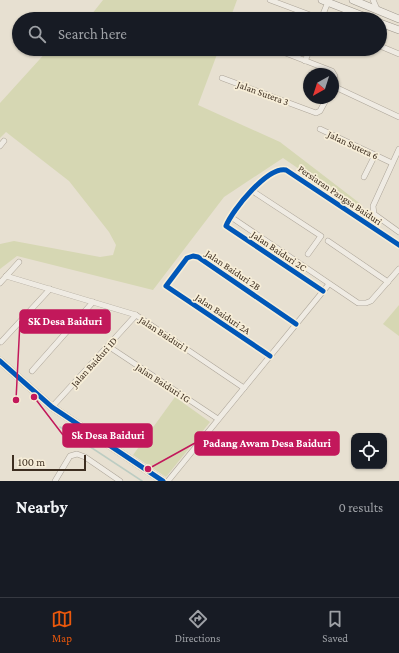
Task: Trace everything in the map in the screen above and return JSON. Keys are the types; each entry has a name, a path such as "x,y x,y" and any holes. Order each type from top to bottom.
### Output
{"street":[{"path":"270,0 303,12"},
{"path":"353,0 384,12"},
{"path":"373,0 377,9"},
{"path":"322,12 325,1 353,12"},
{"path":"387,14 399,19"},
{"path":"387,26 399,30"},
{"path":"387,49 399,54"},
{"path":"294,56 325,68"},
{"path":"305,60 307,56"},
{"name":"Jalan Sutera 3","path":"222,78 316,113 320,111 324,104"},
{"path":"339,89 399,117"},
{"name":"Jalan Sutera 6","path":"320,129 390,162"},
{"path":"399,149 390,162 373,202 374,214 399,232"},
{"path":"364,177 375,155"},
{"name":"Persiaran Pangsa Baiduri","path":"226,226 250,190 278,170 286,170 399,245"},
{"path":"250,190 321,236 308,254"},
{"path":"231,218 358,303 366,303 371,301 399,269"},
{"name":"Jalan Baiduri 2C","path":"226,226 323,291"},
{"path":"328,241 388,282"},
{"name":"Jalan Baiduri 2B","path":"166,286 187,258 193,256 198,257 296,324"},
{"path":"0,283 18,262"},
{"name":"Jalan Baiduri 1","path":"6,276 136,315 244,388"},
{"path":"168,481 329,284"},
{"name":"Jalan Baiduri 2A","path":"166,286 270,356"},
{"path":"2,342 50,289"},
{"path":"32,371 93,302"},
{"name":"Jalan Baiduri 1D","path":"52,407 136,315"},
{"name":"Jalan Baiduri 1G","path":"108,346 218,419"},
{"path":"0,361 52,407 163,481"},
{"path":"55,481 70,456 77,454 85,457 120,481"}],"green space":[{"path":"103,0 237,0 233,12 94,12"},
{"path":"43,56 216,56 198,105 280,142 362,205 360,211 283,158 224,197 153,290 17,256 0,269 0,244 14,241 100,257 113,255 116,245 109,232 69,181 6,132 0,138 0,103"},
{"path":"399,305 399,336 383,324"},
{"path":"175,397 210,422 166,477 133,455"}],"waterway":[{"path":"60,427 142,481"}],"cycle path":[{"path":"323,291 226,226 235,210 243,200 252,190 270,175 278,171 286,170 399,245"},
{"path":"270,356 166,286 187,258 193,256 198,257 296,324"},
{"path":"0,361 52,407 163,481"}],"place":[{"name":"Sk Desa Baiduri","path":"34,397"},
{"name":"SK Desa Baiduri","path":"16,400"},
{"name":"Padang Awam Desa Baiduri","path":"148,469"}]}
